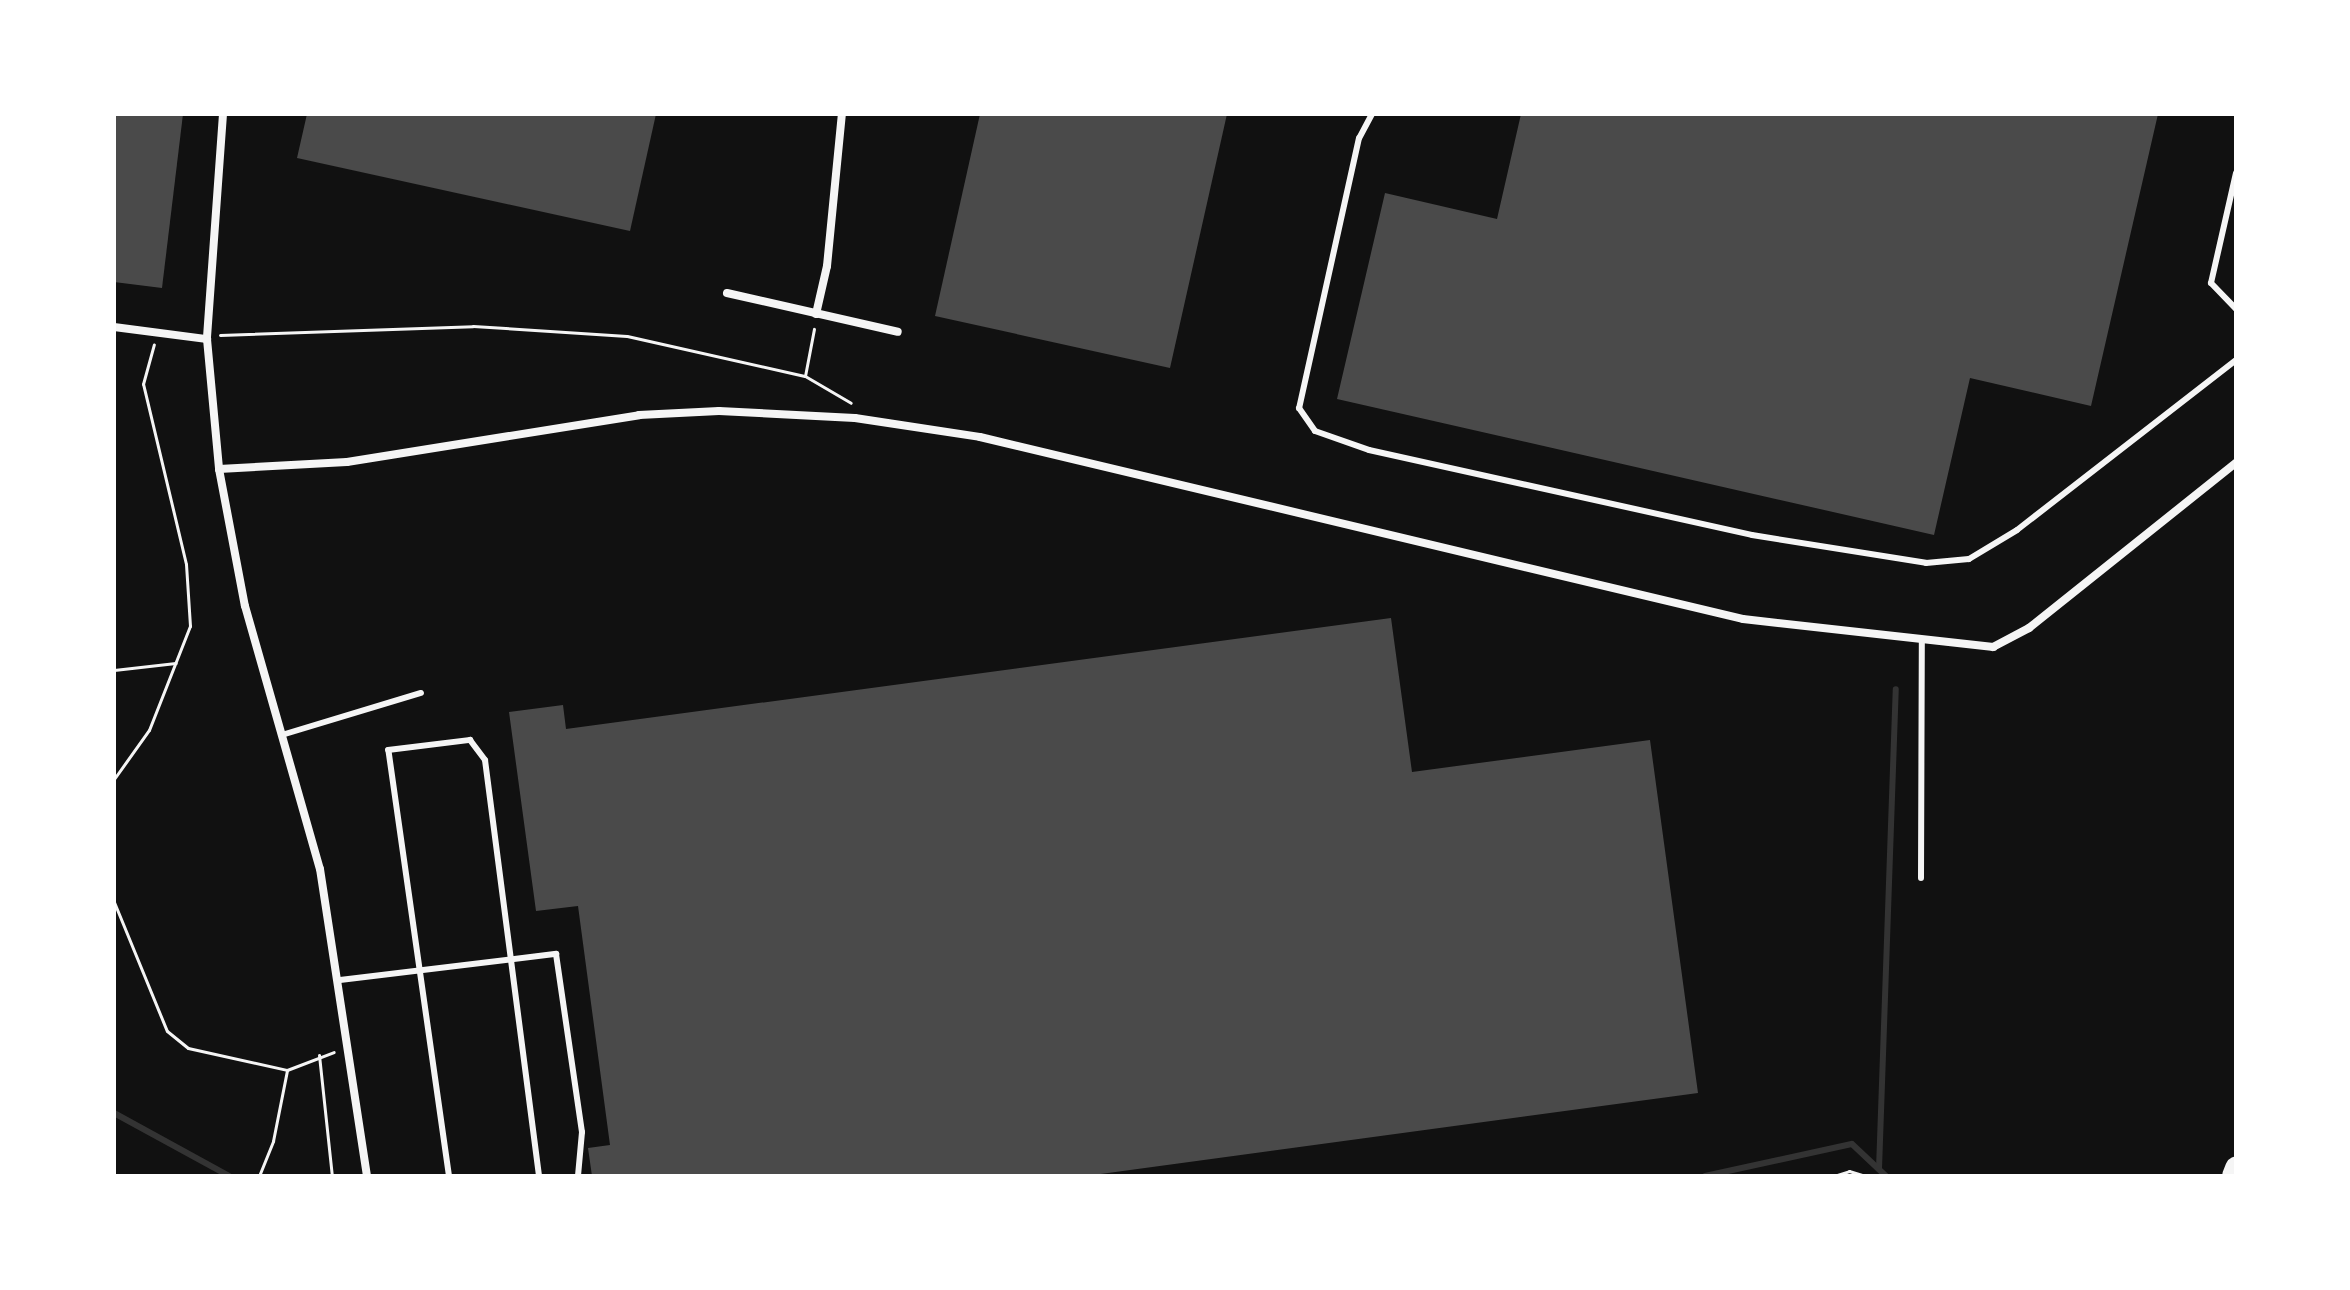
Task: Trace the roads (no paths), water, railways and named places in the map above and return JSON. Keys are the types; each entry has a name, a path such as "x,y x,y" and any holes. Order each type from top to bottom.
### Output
{"highway":[{"path":"2233,1176 2236,1168"}],"street":[{"path":"223,114 207,339 219,469 245,606 285,734 320,869 340,980 367,1176"},
{"path":"816,314 827,266 842,114"},
{"path":"727,293 898,332"},
{"path":"114,327 207,339"},
{"path":"219,469 347,462 639,415 719,411 855,418 980,437 1743,619 1922,642 1993,647 2029,628 2236,463"}],"lane":[{"path":"1372,114 1359,138 1299,408 1315,431 1369,450 1752,535 1926,563 1969,559 2017,530 2236,360"},
{"path":"2236,173 2211,283 2236,309"},
{"path":"1921,878 1922,642"},
{"path":"285,734 421,693"},
{"path":"449,1176 416,974 388,750 470,740 482,750 539,1176"},
{"path":"340,980 416,974 556,954 582,1132 578,1176"}],"waterway":[{"path":"1879,1169 1896,689"},
{"path":"114,1113 229,1176"},
{"path":"1705,1176 1852,1144 1886,1176"}]}
